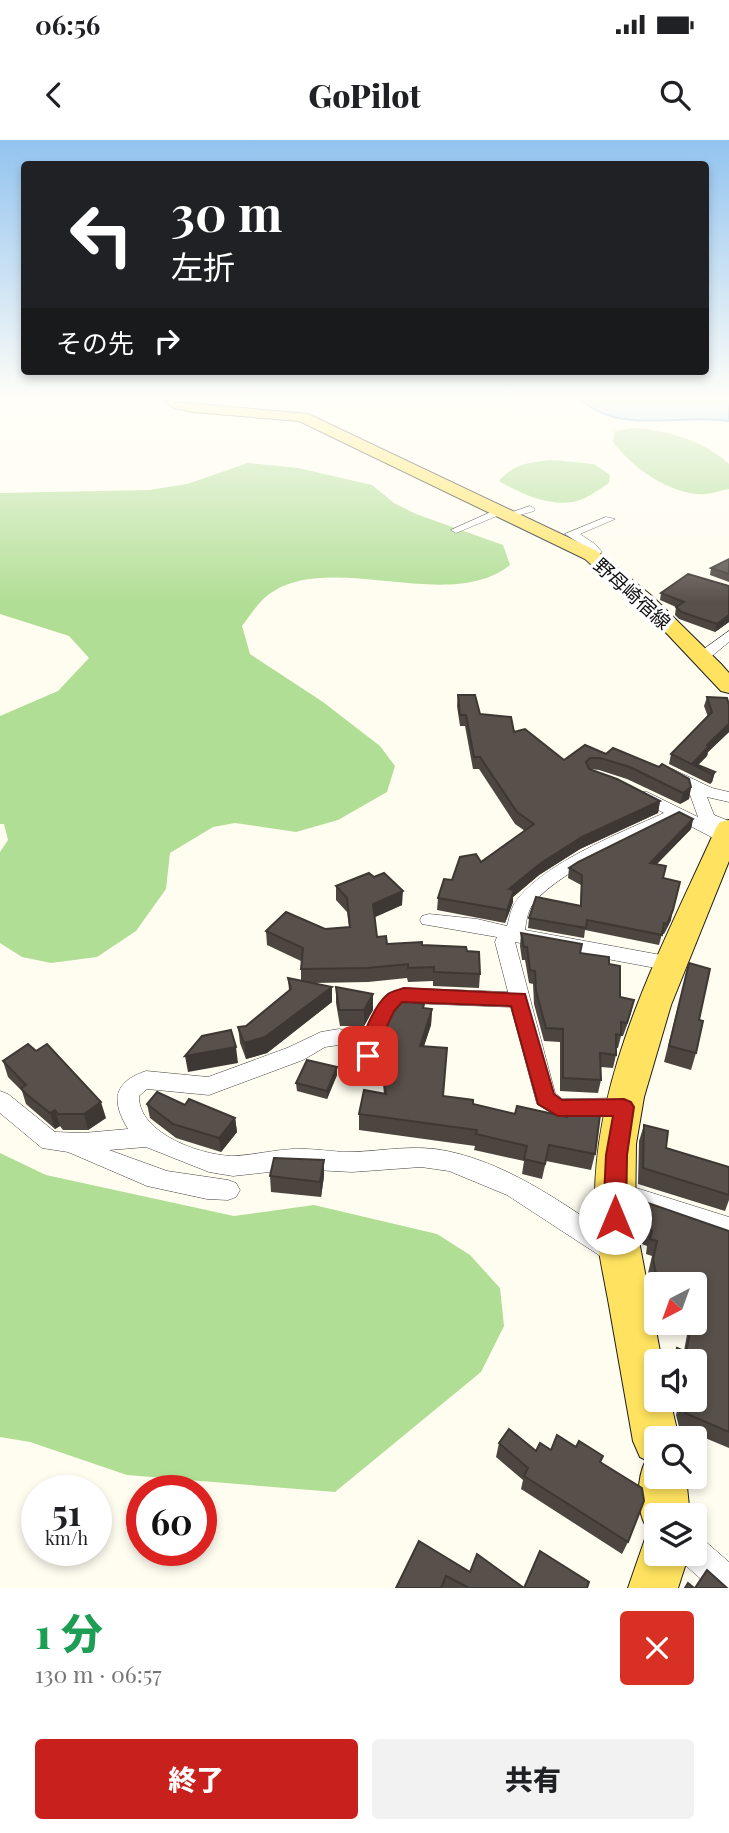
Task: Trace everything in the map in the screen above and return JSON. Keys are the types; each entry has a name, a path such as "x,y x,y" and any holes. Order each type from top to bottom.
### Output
{"main road":[{"name":"野母崎宿線","path":"412,469 591,555 618,576 729,686"},
{"path":"653,1426 620,1255 614,1192 616,1155 624,1107 646,1032 728,831"},
{"path":"653,1588 660,1566"}],"street":[{"path":"456,530 475,525 486,516 530,509"},
{"path":"591,555 596,552 591,546 571,534 610,519"},
{"path":"702,657 729,635"},
{"path":"662,769 729,797"},
{"path":"622,785 677,813 728,831"},
{"path":"695,785 707,818 728,831"},
{"path":"624,1107 558,1108 545,1098 505,942 522,906 548,882 603,847 677,813"},
{"path":"429,920 477,925 510,934 673,964"},
{"path":"518,999 482,1000 404,995 395,998 387,1007 368,1051 340,1037 321,1040 295,1054 209,1086 146,1080 139,1082 128,1092 126,1098 134,1123 148,1137 201,1162 223,1167 293,1159 337,1162 410,1156 449,1161 481,1172 514,1189 620,1255"},
{"path":"0,1100 50,1141 148,1137"},
{"path":"71,1142 121,1168 199,1190 228,1190"},
{"path":"614,1192 729,1228"},
{"path":"707,1564 729,1583"}],"green space":[{"path":"232,469 300,469 372,485 394,503 416,514 503,545 510,565 485,578 457,584 328,578 299,581 269,594 242,626 250,654 323,702 380,746 395,766 387,792 338,820 296,832 235,823 213,827 170,853 166,889 136,931 97,957 51,963 22,957 0,943 0,852 8,840 4,824 0,824 0,716 58,691 89,658 69,636 0,614 0,493 149,490 187,484"},
{"path":"514,469 601,469 610,475 609,483 585,498 563,503 540,500 499,481"},
{"path":"639,469 729,469 729,489 694,494 667,486"},
{"path":"0,1153 46,1175 234,1216 314,1205 437,1234 470,1255 500,1288 504,1326 481,1372 335,1492 217,1482 217,1475 127,1475 30,1442 0,1437"}],"building":[{"path":"729,559 729,574 711,568"},
{"path":"688,574 729,586 729,615 717,624 681,612 676,607 684,602 661,593"},
{"path":"458,695 475,695 480,714 511,717 514,732 525,729 564,760 585,745 606,754 613,748 659,767 662,764 689,779 691,787 683,793 630,767 600,758 590,758 586,762 589,769 617,779 660,801 582,837 541,863 509,889 514,890 507,910 438,898 444,879 452,880 460,857 476,854 481,862 534,824 517,812 480,757 474,757 466,715 460,715"},
{"path":"707,697 727,698 729,705 729,724 693,763 715,772 712,774 671,754 712,712"},
{"path":"679,812 693,819 650,863 666,866 663,878 680,882 673,910 667,924 664,923 662,935 587,920 586,928 529,918 536,897 581,906 582,875 569,868"},
{"path":"369,873 374,877 384,873 403,891 373,904 377,937 386,936 387,944 422,942 422,945 466,947 467,951 479,952 480,974 434,972 434,967 408,968 408,964 368,968 301,969 303,948 266,931 286,912 325,929 350,927 347,898 336,886"},
{"path":"521,933 582,944 580,953 609,957 609,964 620,966 620,997 634,1000 627,1023 621,1022 621,1035 616,1034 616,1055 600,1053 601,1080 563,1078 563,1029 546,1028 536,991 535,971 530,970 527,947 524,947"},
{"path":"689,963 710,969 699,1020 703,1021 696,1053 669,1046"},
{"path":"288,978 332,987 265,1037 244,1043 238,1027 246,1026 291,989"},
{"path":"336,987 373,994 364,1010 339,1010"},
{"path":"398,1000 424,1004 423,1008 432,1009 420,1046 447,1048 443,1096 473,1100 473,1104 515,1114 517,1106 567,1117 568,1108 600,1115 595,1154 549,1145 545,1164 524,1159 527,1146 476,1134 477,1130 359,1114 364,1090 386,1094 380,1041 391,1008"},
{"path":"231,1030 236,1047 185,1056 202,1036"},
{"path":"28,1044 36,1051 47,1044 101,1102 84,1114 58,1114 55,1110 50,1113 25,1093 21,1088 26,1085 3,1061"},
{"path":"307,1060 337,1067 327,1091 296,1083"},
{"path":"157,1092 185,1105 189,1099 235,1118 219,1138 173,1124 147,1104"},
{"path":"644,1125 668,1131 666,1148 729,1167 729,1195 643,1168"},
{"path":"274,1158 324,1160 320,1182 270,1176"},
{"path":"645,1202 729,1231 729,1432 685,1412 707,1412 707,1349 687,1349 690,1335 707,1335 707,1272 656,1272 653,1259 657,1241 650,1239 652,1231 647,1229 643,1210"},
{"path":"509,1429 536,1451 540,1443 551,1450 557,1435 576,1447 579,1441 603,1456 600,1462 642,1488 644,1501 628,1542 524,1476 528,1468 499,1443"},
{"path":"419,1541 470,1572 477,1554 524,1588 469,1588 446,1576 441,1588 396,1588"},
{"path":"540,1551 589,1582 587,1588 524,1588"},
{"path":"707,1570 727,1588 695,1588"}],"route":[{"path":"368,1056 369,1045 387,1007 395,998 404,995 444,999 518,999 545,1098 558,1108 624,1107 616,1155 615,1218"}]}
